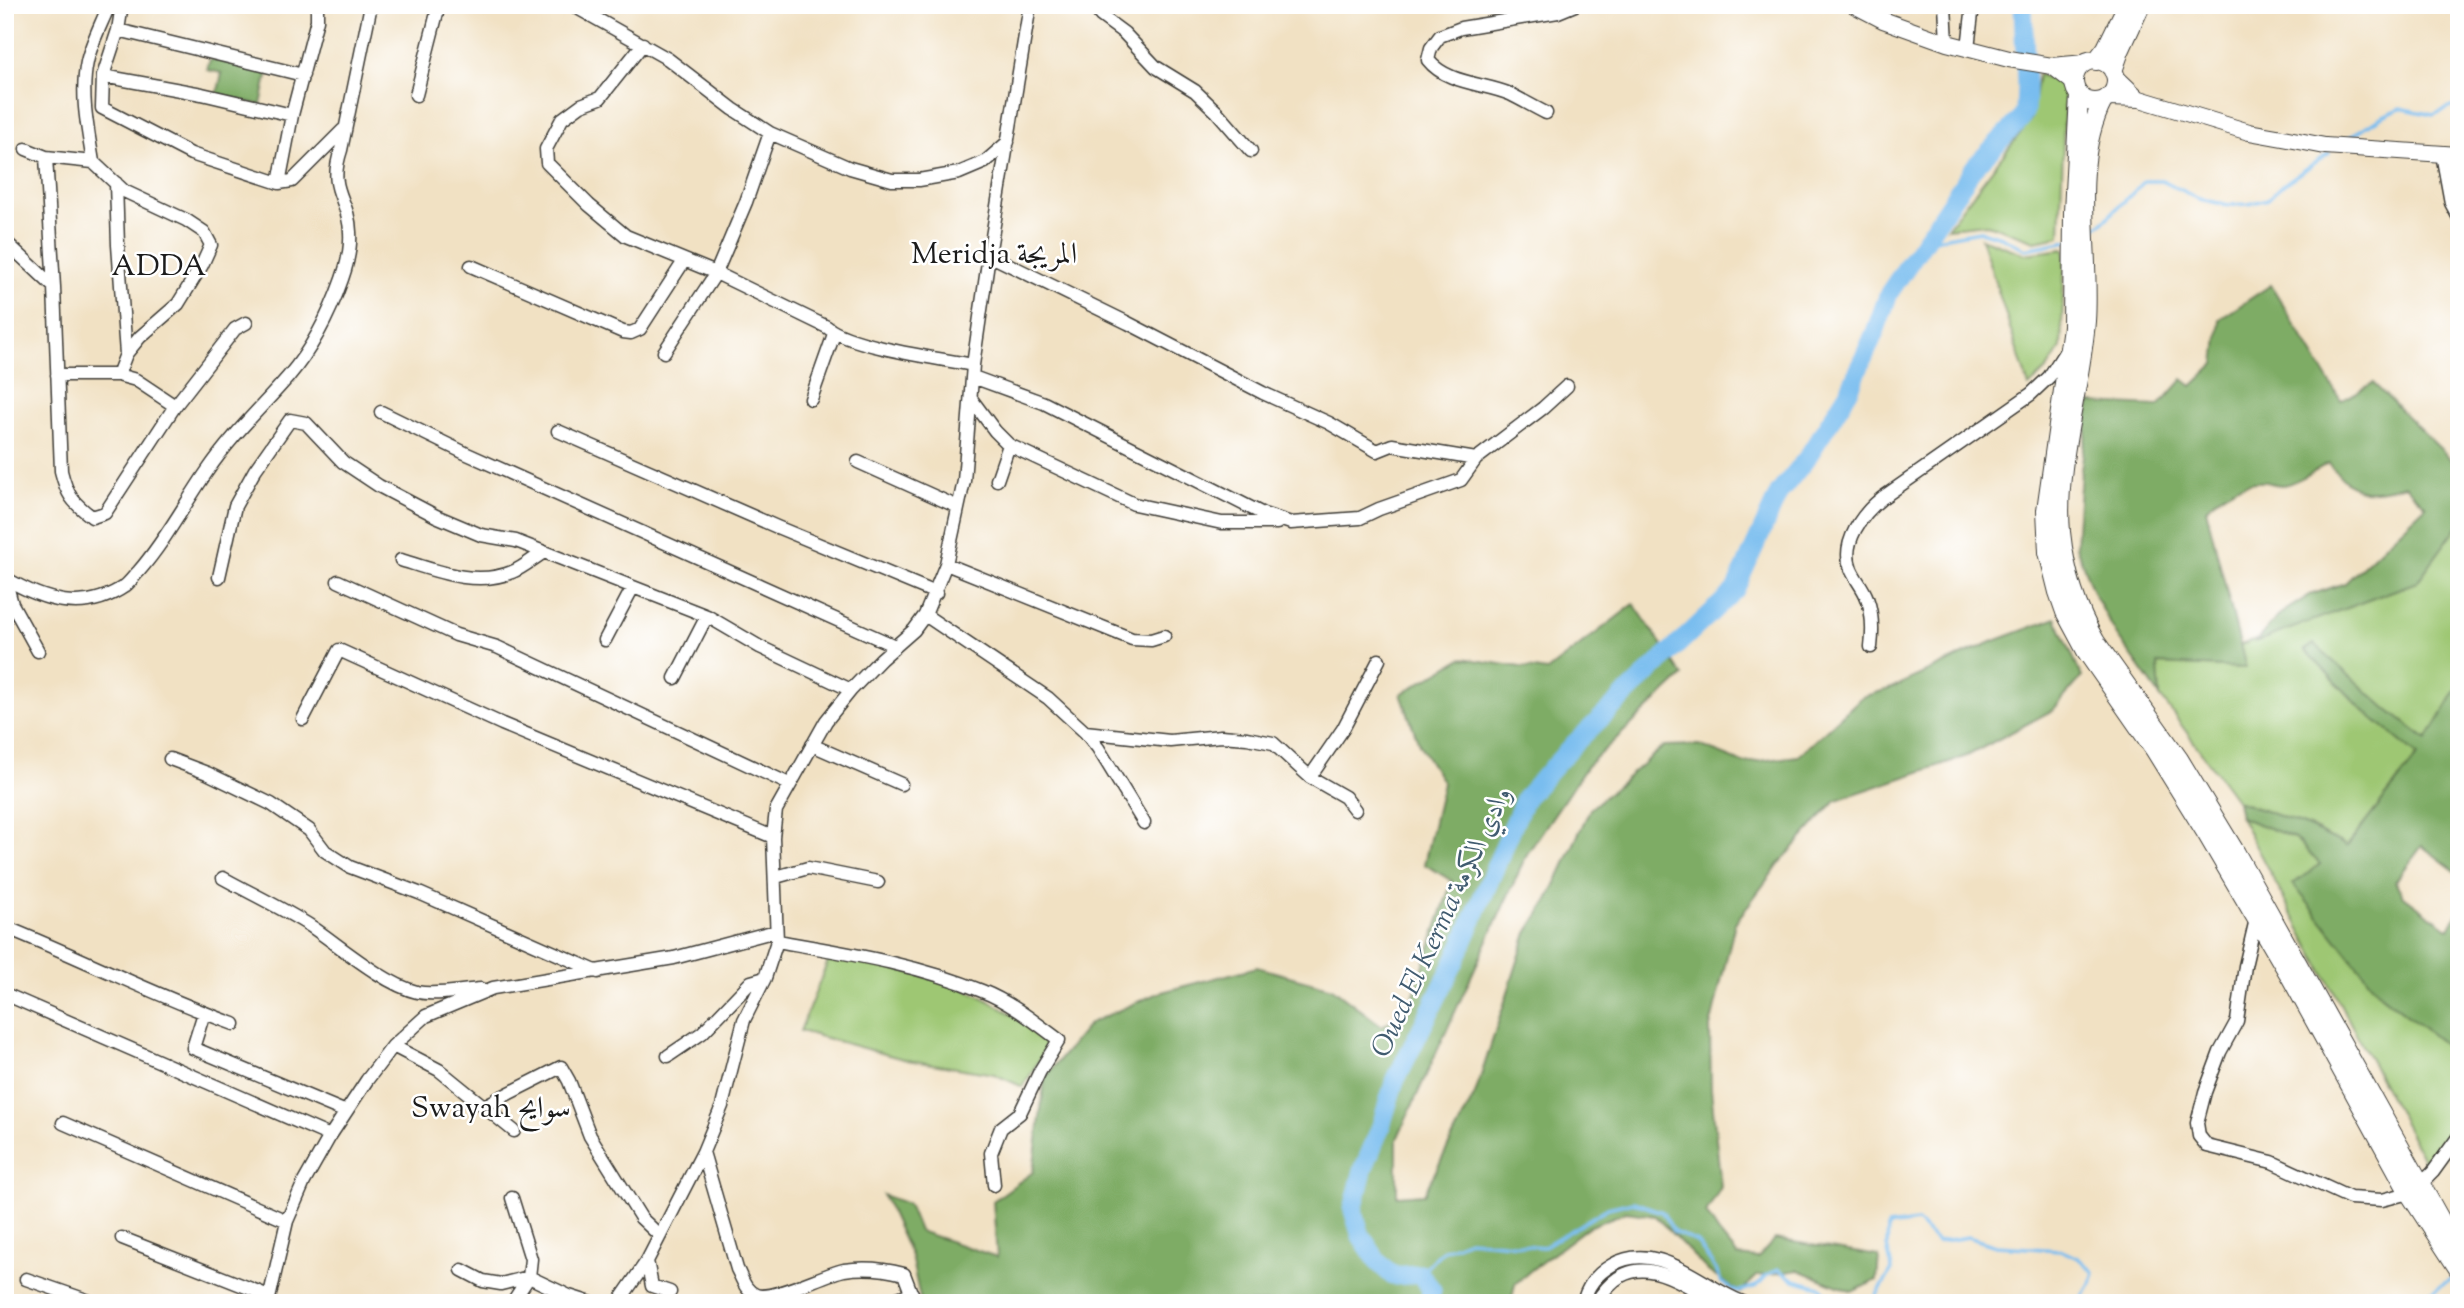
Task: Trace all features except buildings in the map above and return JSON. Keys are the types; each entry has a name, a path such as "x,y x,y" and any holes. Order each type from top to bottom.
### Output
{"highway":[{"path":"2127,5 2106,48 2077,72 2080,253 2086,322 2060,509 2066,569 2078,607 2096,642 2179,759 2236,853 2414,1189"},
{"path":"2079,212 2095,118 2115,88 2114,74 2120,51 2141,5"},
{"path":"2091,62 2106,64 2114,74"},
{"path":"2077,89 2088,101 2106,99"},
{"path":"2080,253 2046,510 2048,552 2065,612 2086,651 2161,760 2457,1262"}],"main road":[{"path":"1854,5 1883,20 1947,43 2009,59 2052,66 2091,62"},
{"path":"2052,66 2077,89"},
{"path":"2114,74 2140,99"},
{"path":"2106,99 2140,99 2249,132 2325,146 2459,155"}],"street":[{"path":"93,162 86,120 87,61 109,5"},
{"path":"122,5 103,76 102,108 191,154 279,183 292,181 343,130"},
{"path":"279,183 292,115 317,20 317,5"},
{"path":"5,578 51,601 83,602 101,598 126,586 152,555 209,468 289,375 310,345 343,278 347,258 351,230 335,185 335,166 341,150 371,5"},
{"path":"416,94 439,5"},
{"path":"572,5 668,59 733,109 770,133 850,168 892,180 919,180 959,173 985,162 1008,142"},
{"path":"618,1303 646,1261 703,1152 722,1106 744,1020 765,978 776,936 773,836 776,810 826,721 851,690 914,630 925,615 946,564 964,481 973,371 989,255 1030,5"},
{"path":"1091,5 1124,33 1156,67 1195,92 1251,151"},
{"path":"1546,113 1508,93 1436,70 1428,60 1431,48 1440,36 1461,27 1558,12 1576,5"},
{"path":"1945,5 1947,43"},
{"path":"1968,48 1973,5"},
{"path":"117,30 303,75"},
{"path":"643,44 600,98 581,105 562,119 546,149 547,163 589,205 626,236 716,273 827,327 834,334 973,371 1044,403 1263,514 1291,523"},
{"path":"103,76 202,94 292,115"},
{"path":"664,352 716,273 746,202 770,133"},
{"path":"26,149 46,157 93,162 116,183 148,204 186,220 204,232 211,245 178,304 140,337 126,355 118,374"},
{"path":"2442,154 2451,203 2459,218"},
{"path":"46,157 61,471 67,492 76,505 92,517 105,513 175,406 235,329 246,323"},
{"path":"116,183 126,355"},
{"path":"5,241 54,287"},
{"path":"989,255 1263,393 1329,422 1377,451 1391,445 1476,459"},
{"path":"471,266 623,332 631,333 640,329 684,261"},
{"path":"811,399 834,334"},
{"path":"1871,647 1870,608 1848,558 1850,544 1860,521 1882,498 2031,394 2049,377 2069,346"},
{"path":"57,375 118,374 136,380 175,406"},
{"path":"972,400 1009,445 1134,504 1222,523 1291,523 1360,518 1461,480 1476,459 1543,408 1567,386"},
{"path":"381,412 465,453 895,646"},
{"path":"219,577 235,506 255,470 290,420 306,423 343,462 379,486 436,516 481,535 516,541 707,616 760,647 851,690"},
{"path":"558,431 936,593"},
{"path":"997,480 1009,445"},
{"path":"858,462 958,507"},
{"path":"401,560 474,579 512,573 544,552"},
{"path":"946,564 1132,639 1151,640 1164,636"},
{"path":"5,578 12,604 38,651"},
{"path":"338,581 456,635 497,647 789,784"},
{"path":"605,640 633,587"},
{"path":"925,615 1048,698 1085,732 1098,748 1143,823"},
{"path":"675,678 707,616"},
{"path":"303,719 339,650 502,723 773,836"},
{"path":"1310,777 1343,729 1379,660"},
{"path":"1085,732 1170,741 1221,736 1247,737 1273,743 1310,777 1345,797 1355,810"},
{"path":"812,745 901,784"},
{"path":"170,759 207,773 271,804 309,830 325,851 350,867 419,893 598,972"},
{"path":"776,877 803,868 818,868 878,882"},
{"path":"223,877 310,926 366,966 417,992 494,988 598,972 776,936 867,957 984,991 1059,1040 1040,1071 1020,1113 1001,1128 991,1153 994,1185"},
{"path":"2256,919 2245,966 2237,1021 2220,1052 2197,1123 2202,1142 2213,1148 2273,1162 2350,1198 2382,1200 2414,1189 2433,1172 2459,1136"},
{"path":"5,928 68,952 234,1024"},
{"path":"667,1056 702,1033 751,982 765,978"},
{"path":"122,1238 268,1299 287,1221 304,1182 330,1136 393,1046 426,1016 494,988"},
{"path":"5,994 330,1136"},
{"path":"205,1013 193,1048 346,1112"},
{"path":"393,1046 439,1070 514,1130"},
{"path":"484,1106 561,1068 569,1081 590,1136 641,1217 660,1236"},
{"path":"63,1123 287,1221"},
{"path":"703,1152 737,1269 746,1287 756,1295 773,1294 846,1270 885,1269 904,1274 913,1298 883,1303"},
{"path":"512,1198 531,1259 529,1277 512,1303"},
{"path":"1583,1303 1593,1280 1604,1269 1633,1257 1671,1264 1730,1298 1745,1303"},
{"path":"646,1261 652,1286 670,1292"},
{"path":"462,1270 483,1281 501,1283 529,1277 591,1303"},
{"path":"1596,1303 1604,1288 1618,1276 1636,1270 1654,1270 1671,1276 1717,1303"},
{"path":"26,1279 95,1303"}],"green space":[{"path":"210,59 268,72 261,105 217,95 222,73 207,70"},
{"path":"2038,74 2065,86 2060,236 2035,241 1987,224 1947,228 2031,119"},
{"path":"1981,238 2025,254 2065,249 2061,348 2047,369 2029,387"},
{"path":"2271,285 2341,401 2373,383 2459,467 2459,524 2417,582 2255,642 2280,614 2310,595 2345,583 2426,506 2405,485 2381,491 2354,488 2329,463 2301,479 2283,485 2249,483 2226,493 2206,509 2246,668 2158,664 2160,696 2116,634 2093,592 2076,546 2081,470 2090,403 2159,406 2183,379 2192,386 2215,364 2220,319"},
{"path":"2459,524 2459,685 2428,740 2306,650 2364,711 2418,755 2347,846 2307,826 2237,801 2160,696 2157,664 2245,668 2240,645 2417,582"},
{"path":"1634,604 1683,676 1587,766 1527,854 1397,1139 1397,1196 1424,1194 1475,1094 1527,933 1548,900 1590,809 1664,746 1699,745 1744,763 1798,756 1862,697 1889,689 1994,641 2056,618 2082,677 2053,710 1967,756 1836,800 1779,864 1735,923 1710,1027 1711,1089 1721,1187 1706,1213 1738,1256 1758,1258 1775,1239 1879,1256 1877,1280 1852,1292 1799,1270 1757,1276 1740,1293 1709,1272 1655,1216 1626,1212 1588,1227 1530,1271 1515,1284 1511,1303 921,1303 911,1256 883,1195 908,1204 919,1231 997,1257 993,1201 1033,1172 1045,1077 1090,1023 1158,993 1257,967 1332,988 1382,1026 1409,1009 1452,881 1424,864 1443,783 1419,744 1401,694 1462,658 1547,671"},
{"path":"2314,644 2388,710 2427,740 2459,685 2459,874 2422,846 2395,882 2404,896 2449,929 2459,910 2459,1056 2380,994 2293,884 2320,864 2295,838 2240,817 2237,801 2307,826 2347,846 2418,756 2364,711 2305,650"},
{"path":"2240,817 2295,838 2321,864 2294,884 2380,994 2459,1056 2454,1071 2459,1090 2459,1124 2426,1164"},
{"path":"830,956 948,983 982,997 1051,1040 1023,1087 994,1074 907,1060 800,1031"}],"waterway":[{"name":"Oued El Kerma وادي الكرمة","path":"1428,1303 1432,1290 1420,1274 1393,1276 1379,1263 1361,1236 1353,1210 1363,1170 1381,1126 1394,1083 1455,961 1525,798 1575,743 1735,590 1779,493 1807,458 1849,391 1889,293 1975,166 2020,120 2025,111 2026,86 2023,5"},
{"path":"2344,141 2400,108 2433,115 2459,104"},
{"path":"2090,230 2101,224 2145,181 2162,181 2199,199 2228,205 2249,204 2268,199 2281,186 2329,153"},
{"path":"1924,241 1980,231 2026,249 2068,241"},
{"path":"1420,1274 1442,1251 1469,1240 1543,1247 1608,1208 1633,1202 1662,1212 1674,1232 1697,1242 1721,1282 1737,1292 1757,1286 1767,1275 1778,1269 1794,1280 1820,1287 1834,1303"},
{"path":"1872,1303 1892,1270 1887,1246 1888,1226 1917,1222 1937,1242 1968,1237 1996,1246 2060,1250 2078,1258 2094,1272 2079,1303"},
{"path":"2414,1303 2457,1275"}],"district":[{"name":"Meridja المريجة","path":"994,253"},
{"name":"ADDA","path":"159,265"},
{"name":"Swayah سوايح","path":"491,1107"}]}
